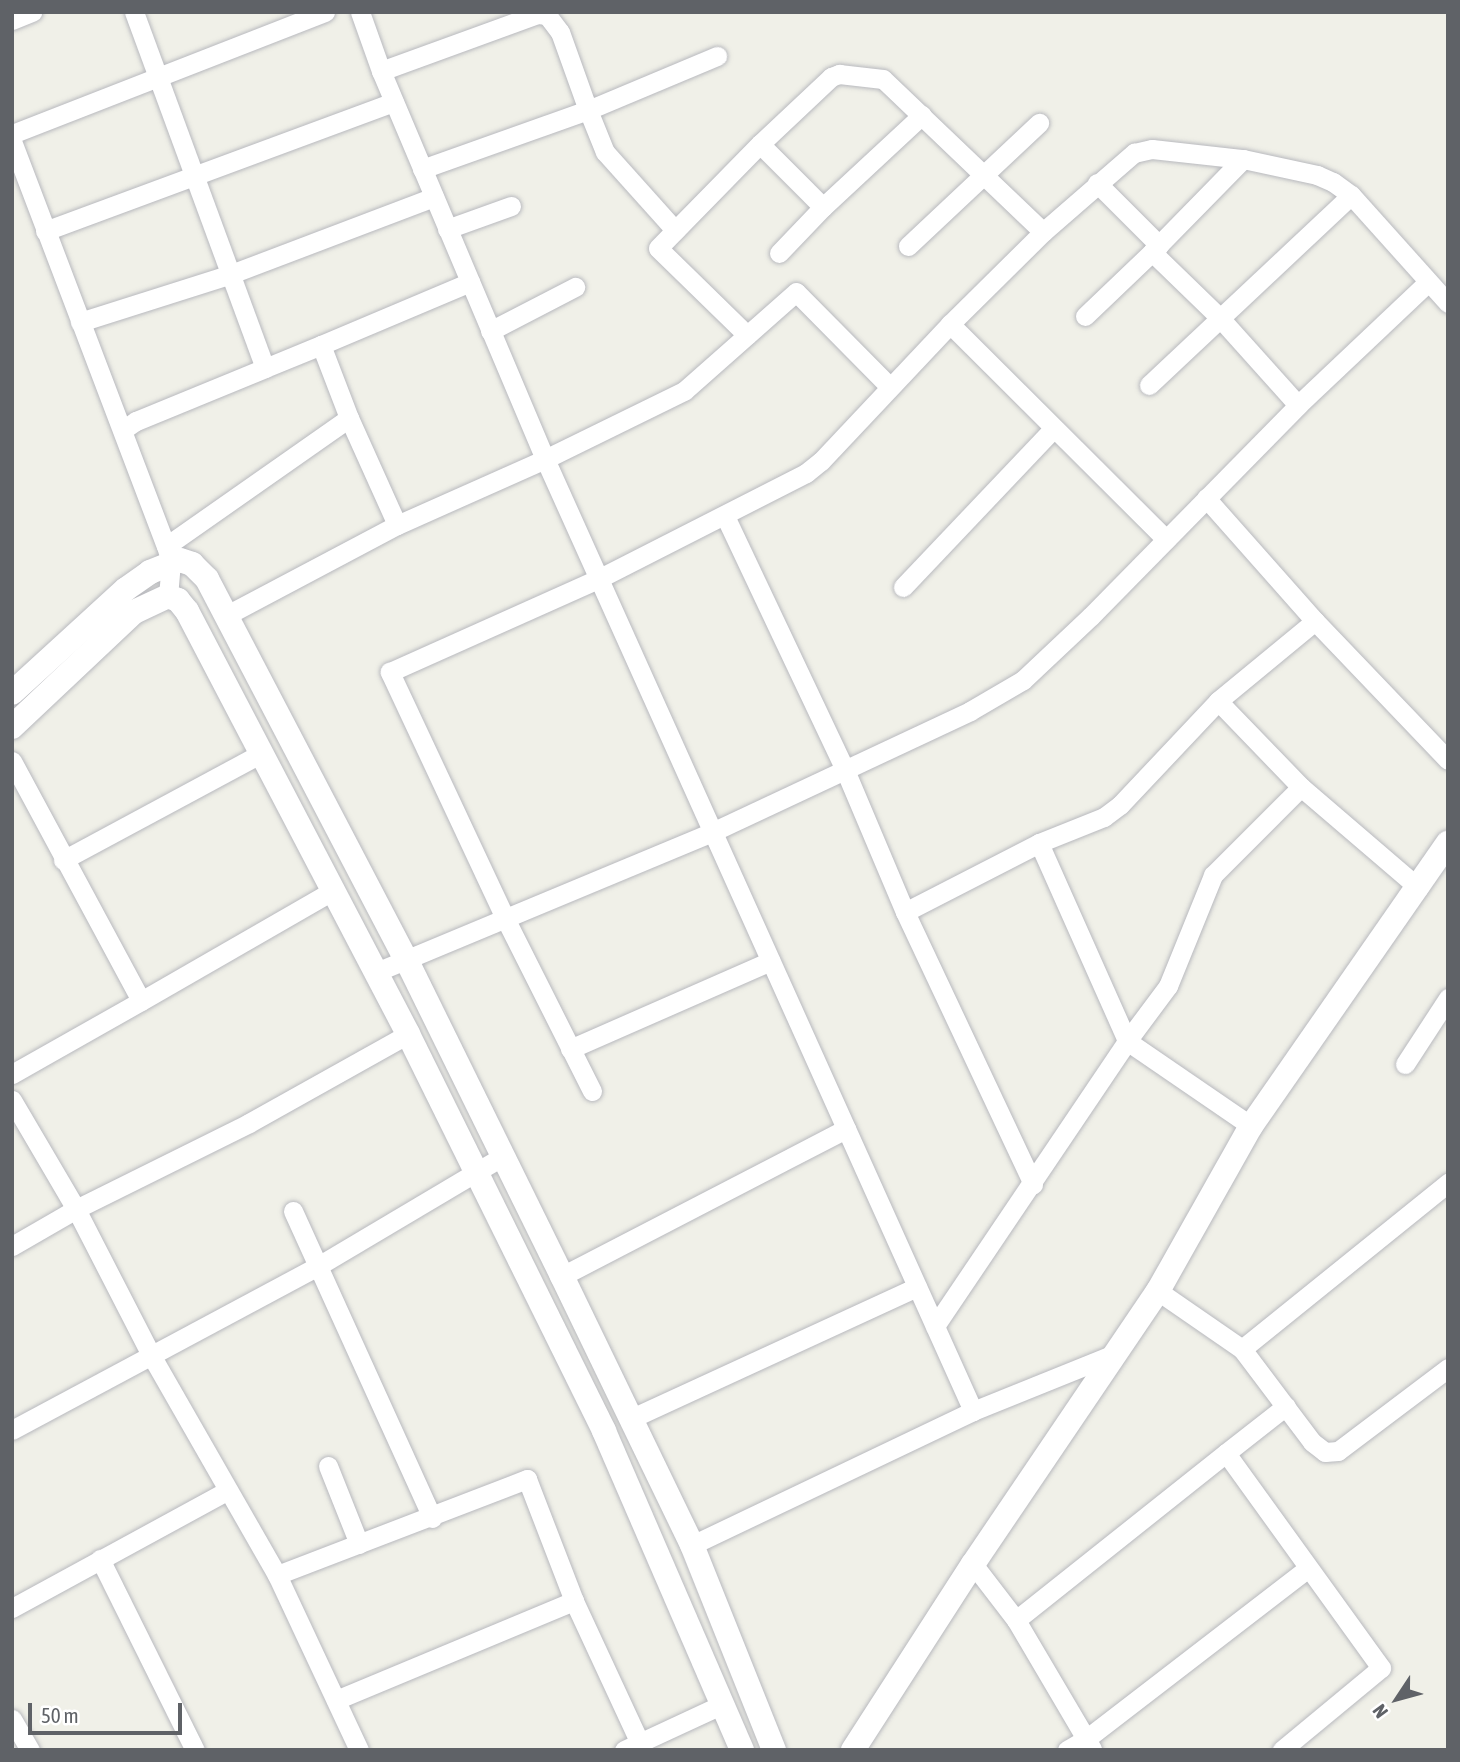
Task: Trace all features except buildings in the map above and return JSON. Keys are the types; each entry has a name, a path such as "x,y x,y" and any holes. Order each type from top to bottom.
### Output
{"street":[{"path":"12,20 32,12"},
{"path":"134,12 265,368"},
{"path":"12,134 326,12"},
{"path":"360,12 394,102 544,459 973,1411"},
{"path":"382,71 538,14 547,15 560,32 605,152 676,230"},
{"path":"422,169 588,110 717,56"},
{"path":"747,335 659,248 760,144 831,77 839,74 883,79 1044,232"},
{"path":"45,231 394,102"},
{"path":"779,253 823,206 922,115"},
{"path":"908,246 1040,122"},
{"path":"12,141 169,554 168,596"},
{"path":"760,144 823,206"},
{"path":"592,1091 505,918 390,672 598,579 806,473 821,461 889,386 1044,232 1134,153 1152,149 1243,159 1317,174 1334,181 1351,195 1446,299"},
{"path":"1085,316 1243,159"},
{"path":"1097,183 1298,405"},
{"path":"1149,385 1351,195"},
{"path":"80,322 231,274 434,197"},
{"path":"447,229 512,206"},
{"path":"123,430 136,421 470,282"},
{"path":"376,972 712,832 970,711 1023,680 1298,405 1428,282"},
{"path":"490,331 575,287"},
{"path":"227,615 397,525 544,459 684,391 796,292 889,386"},
{"path":"950,324 1166,539"},
{"path":"321,345 349,418 397,525"},
{"path":"12,693 126,589 349,418"},
{"path":"904,587 1054,428"},
{"path":"1206,498 1315,621 1448,760"},
{"path":"724,516 845,770 905,912 1033,1184"},
{"path":"169,554 192,564 208,579 406,960 692,1545 775,1750"},
{"path":"12,727 134,612 168,596 178,600 187,611 408,1034 604,1431 742,1750"},
{"path":"905,912 1039,844 1104,817 1119,806 1218,701 1315,621"},
{"path":"1218,701 1301,787 1419,888"},
{"path":"62,860 260,754"},
{"path":"12,761 62,860 141,1000"},
{"path":"935,1326 1127,1041 1168,986 1213,875 1301,787"},
{"path":"1039,844 1127,1041 1251,1126"},
{"path":"853,1750 973,1564 1158,1291 1251,1126 1446,851"},
{"path":"12,1074 334,890"},
{"path":"570,1049 770,961"},
{"path":"1405,1065 1448,998"},
{"path":"12,1246 76,1209 249,1123 408,1034"},
{"path":"12,1100 76,1209 151,1355 276,1575 359,1750"},
{"path":"562,1276 846,1129"},
{"path":"12,1430 318,1266 503,1156"},
{"path":"1242,1349 1448,1183"},
{"path":"293,1211 432,1518"},
{"path":"630,1419 917,1287"},
{"path":"1158,1291 1242,1349 1312,1442 1325,1452 1338,1451 1448,1368"},
{"path":"692,1545 973,1411 1114,1354"},
{"path":"1016,1620 1286,1406"},
{"path":"1226,1453 1381,1668 1282,1750"},
{"path":"328,1466 359,1544"},
{"path":"276,1575 432,1518 527,1479 632,1746 723,1704"},
{"path":"12,1608 228,1490"},
{"path":"100,1559 195,1750"},
{"path":"973,1564 1016,1620 1089,1744"},
{"path":"1067,1750 1089,1744 1308,1568"},
{"path":"336,1700 574,1601"},
{"path":"12,1719 30,1750"}]}
